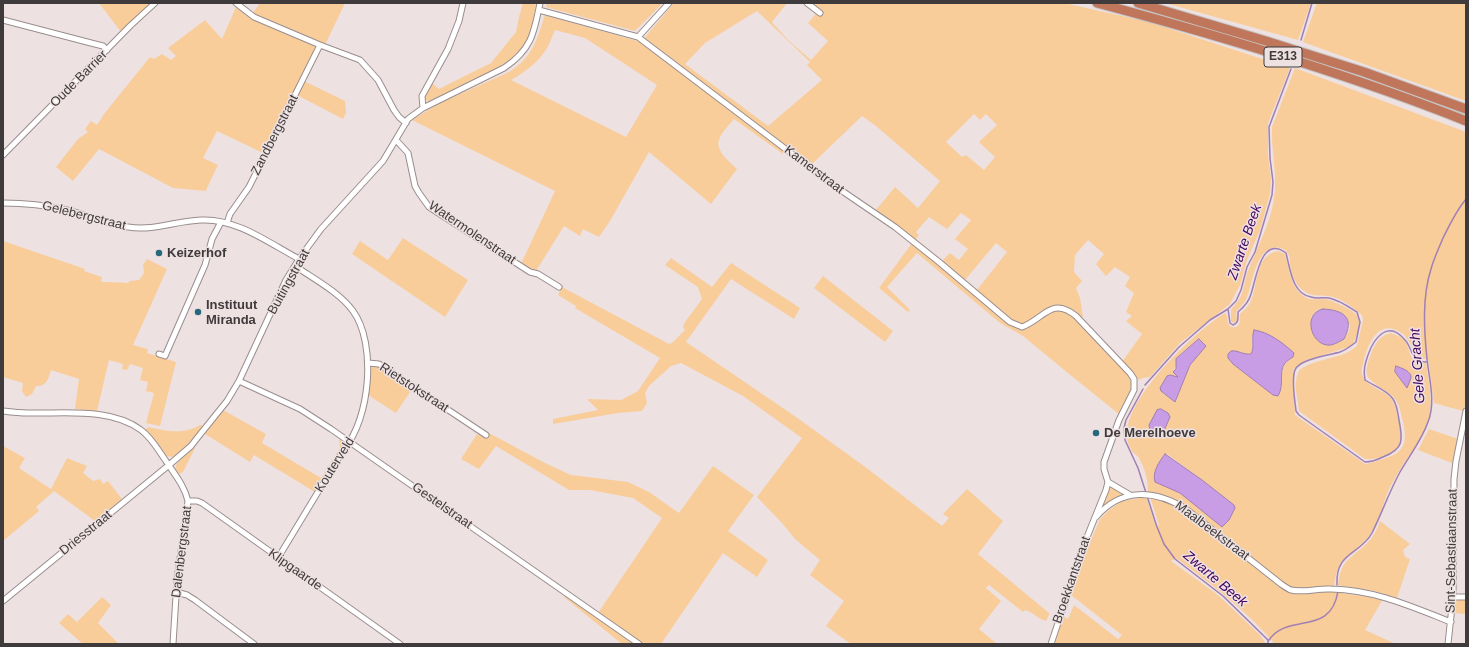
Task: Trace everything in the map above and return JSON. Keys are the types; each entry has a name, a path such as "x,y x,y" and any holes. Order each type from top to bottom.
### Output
{"highway":[{"name":"E313","path":"1097,3 1168,22 1265,51 1360,82 1466,121"},
{"name":"E313","path":"1138,3 1357,70 1466,110"}],"street":[{"name":"Oude Barrier","path":"3,155 130,26 155,3"},
{"path":"236,3 254,17 320,45 355,57 362,62 378,80 394,110 406,123"},
{"path":"423,108 422,96 448,49 459,21 463,3"},
{"name":"Buitingstraat","path":"169,466 198,437 227,401 286,280 299,259 321,229 384,160 411,116 423,108 514,62 523,53 531,39 540,3"},
{"path":"638,37 669,3"},
{"path":"807,3 820,13"},
{"name":"Kamerstraat","path":"539,10 638,37 829,182 895,227 1010,322 1022,327 1028,325 1052,308 1069,310 1130,373 1134,379 1134,390 1105,458 1104,469 1108,482"},
{"path":"3,20 103,46 107,50"},
{"name":"Zandbergstraat","path":"227,223 230,214 249,187 320,45"},
{"name":"Watermolenstraat","path":"396,140 406,150 415,186 429,207 530,272 538,274 559,287"},
{"name":"Gelebergstraat","path":"3,203 29,203 67,210 115,225 129,227 158,228 202,220 227,223 239,226 299,259"},
{"path":"159,354 165,356 205,265 212,239 221,222"},
{"name":"Rietstokstraat","path":"295,266 337,296 352,310 363,330 368,363 379,364 486,435"},
{"name":"Kouterveld","path":"278,558 354,435 365,397 368,363"},
{"name":"Gestelstraat","path":"238,381 300,409 350,442 639,644"},
{"name":"Dalenbergstraat","path":"3,411 26,413 82,412 109,417 130,423 142,430 152,441 185,489 188,501 176,592 172,644"},
{"name":"Sint-Sebastiaanstraat","path":"1291,590 1304,591 1329,588 1356,590 1388,598 1451,622 1453,597 1454,479 1466,411"},
{"name":"Driesstraat","path":"3,601 169,466"},
{"path":"1108,482 1130,496"},
{"name":"Broekkantstraat","path":"1050,644 1085,542 1108,482"},
{"name":"Maalbeekstraat","path":"1130,496 1150,494 1172,500 1186,509 1291,590"},
{"name":"Broekkantstraat","path":"1096,516 1114,502 1130,496"},
{"name":"Klipgaarde","path":"188,501 197,501 202,503 400,644"},
{"path":"176,592 191,597 254,644"},
{"path":"1453,597 1466,597"},
{"path":"1448,644 1451,622"}],"shaded area":[{"path":"99,3 151,3 121,32"},
{"path":"260,3 345,3 325,45 252,14"},
{"path":"523,3 536,3 531,30 522,49 500,67 486,75 433,100 427,101 425,99 425,95 432,83 439,89 491,63 516,32"},
{"path":"547,3 663,3 635,31 546,7"},
{"path":"674,3 787,3 772,22 788,40 811,60 828,41 808,23 818,11 808,3 1064,3 1149,22 1290,68 1268,123 1268,154 1271,180 1270,194 1260,230 1247,260 1240,285 1230,304 1180,343 1150,377 1139,380 1122,362 1142,334 1126,321 1132,316 1126,312 1134,293 1125,286 1130,277 1115,267 1106,276 1096,264 1104,254 1088,240 1075,255 1074,272 1082,281 1076,288 1080,298 1083,317 1067,306 1052,306 1022,325 1027,329 1050,312 1058,310 1071,314 1130,378 1131,388 1129,398 1120,415 1023,336 1000,323 917,253 887,287 910,310 908,312 879,288 915,239 875,211 895,187 918,208 940,181 876,126 862,116 811,165 787,148 783,154 734,119 721,135 718,144 724,156 737,169 711,204 649,152 610,221 599,237 583,229 580,236 564,226 536,271 529,270 521,264 555,191 412,120 440,103 517,67 533,48 545,15 641,42","holes":["757,11 810,62 807,65 822,80 768,126 685,64 705,43","555,30 585,38 657,85 626,137 511,80 536,62 548,46","974,114 980,120 986,114 997,125 979,142 995,157 984,170 966,155 962,157 946,142","961,213 971,220 955,239 968,249 959,260 950,253 942,261 916,239 919,235 916,232 929,217 947,229","996,243 1007,252 977,290 965,280"]},
{"path":"1165,3 1311,3 1298,40"},
{"path":"1317,3 1466,3 1466,101 1303,42"},
{"path":"237,5 246,13 314,45 315,48 265,154 217,131 203,158 218,165 206,191 173,188 99,149 73,181 56,167 78,139 88,132 85,129 91,121 97,125 104,114 150,57 154,59 162,54 171,60 176,56 168,48 205,20 222,39"},
{"path":"1295,68 1466,132 1466,402 1463,411 1434,403 1428,359 1420,359 1406,338 1400,332 1386,328 1380,331 1368,347 1362,374 1367,382 1385,393 1392,400 1401,431 1401,442 1398,448 1390,454 1380,458 1365,459 1299,411 1296,392 1296,382 1300,369 1305,366 1344,354 1357,346 1363,320 1362,315 1348,304 1337,298 1307,293 1297,285 1286,251 1280,248 1272,248 1266,252 1257,265 1246,299 1236,312 1237,320 1234,323 1231,322 1231,310 1242,293 1247,273 1272,209 1275,180 1272,127"},
{"path":"304,81 345,101 346,113 343,119 297,95"},
{"path":"403,238 468,280 445,317 352,254 360,241 388,260"},
{"path":"3,241 85,269 84,271 102,277 101,282 128,283 130,281 139,280 144,273 143,265 147,259 167,269 133,345 148,349 147,353 176,362 160,426 146,423 154,393 146,391 148,382 140,380 143,368 130,364 127,370 122,369 123,364 109,360 97,411 75,409 79,379 51,370 45,383 36,386 32,394 26,397 22,391 23,383 3,377"},
{"path":"1278,251 1285,254 1292,281 1302,295 1309,299 1325,299 1332,301 1353,312 1358,317 1359,326 1352,346 1307,360 1294,369 1293,376 1295,415 1365,464 1393,455 1403,446 1405,439 1405,430 1399,406 1390,394 1378,386 1367,375 1368,363 1375,345 1379,339 1391,333 1403,339 1411,355 1416,361 1426,363 1430,388 1430,412 1426,427 1390,487 1373,530 1363,543 1345,558 1337,571 1335,580 1334,592 1383,599 1365,630 1396,644 1272,644 1273,642 1262,630 1239,608 1215,587 1176,558 1171,561 1218,595 1260,635 1266,644 1055,644 1063,616 1068,619 1074,605 1118,639 1122,635 1071,595 1086,552 1100,519 1122,501 1146,497 1156,526 1159,525 1150,497 1173,503 1284,588 1286,585 1177,501 1164,495 1148,493 1147,479 1143,466 1139,458 1131,450 1127,437 1129,422 1136,405 1163,368 1179,351 1196,335 1225,313 1231,327 1238,326 1240,322 1240,314 1251,301 1261,264 1265,258","holes":["1323,309 1350,325 1349,331 1344,339 1328,345 1311,317 1317,310","1252,336 1291,359 1284,366 1282,385 1278,396 1273,395 1233,364 1228,358 1235,351 1245,355 1251,354 1253,350","1182,353 1193,361 1175,402 1161,391 1164,381 1178,377 1173,372 1179,356","1167,454 1235,506 1226,524 1180,493 1155,480 1155,473"]},
{"path":"671,258 712,287 731,263 800,308 794,319 731,279 686,342 796,417 868,469 942,526 949,518 943,514 967,489 1003,521 978,554 1049,613 1046,621 1028,611 1025,610 1023,612 989,585 986,588 1001,601 979,629 997,644 851,644 826,626 844,601 810,575 820,560 795,539 757,497 802,438 743,396 681,363 671,366 649,386 645,393 647,403 642,411 618,413 553,424 553,419 598,410 587,399 621,400 638,391 660,358 575,308 576,306 558,295 562,287 669,344 672,343 685,330 683,327 685,322 702,299 698,287 665,265"},
{"path":"823,276 893,331 885,342 814,288"},
{"path":"1323,309 1342,313 1346,316 1348,321 1347,332 1344,339 1331,345 1321,343 1316,339 1311,328 1313,316"},
{"path":"1254,330 1265,333 1294,353 1293,357 1285,363 1283,367 1281,387 1278,396 1273,395 1233,364 1228,358 1228,354 1231,351 1251,354 1253,348"},
{"path":"1199,339 1206,346 1190,365 1175,402 1161,391 1160,388 1167,376 1170,375 1178,377 1173,372 1176,369 1176,359"},
{"path":"379,366 412,389 396,413 368,395 370,371 372,367"},
{"path":"1396,366 1410,373 1411,378 1407,388 1395,372"},
{"path":"1161,409 1168,413 1170,417 1163,433 1159,435 1150,430 1149,425 1157,410"},
{"path":"223,410 266,434 262,443 321,478 340,448 339,440 341,439 342,450 315,492 254,455 250,462 205,434"},
{"path":"202,425 202,427 188,444 173,457 166,456 155,440 145,430 148,427 168,431 181,431"},
{"path":"1429,429 1458,439 1452,463 1418,450"},
{"path":"485,431 571,475 628,482 649,492 679,513 713,466 754,495 728,531 768,560 757,577 723,553 661,644 622,644 564,597 566,595 596,616 662,518 633,498 590,490 569,490 496,446 479,469 461,459 477,434 481,436"},
{"path":"3,446 25,458 19,468 51,489 67,458 87,466 83,473 93,481 100,479 103,484 108,481 122,499 95,521 54,491 36,507 39,511 3,541"},
{"path":"193,448 195,448 183,472 177,474 175,469 177,463"},
{"path":"1165,454 1234,505 1235,508 1229,520 1222,527 1180,493 1155,482 1155,471"},
{"path":"1112,487 1122,495 1102,506 1109,488"},
{"path":"1380,521 1410,544 1403,550 1405,557 1410,559 1397,598 1373,591 1338,585 1341,570 1344,565 1370,540"},
{"path":"102,597 111,605 98,623 118,643 126,644 83,644 59,623 68,614 77,622"},
{"path":"1466,598 1466,614 1454,613 1455,600"}],"waterway":[{"name":"Zwarte Beek","path":"1301,40 1312,3"},
{"name":"Zwarte Beek","path":"1145,385 1179,347 1210,320 1228,309 1236,301 1241,290 1247,267 1255,252 1272,195 1273,182 1270,158 1269,127 1291,69"},
{"name":"Gele Gracht","path":"1337,585 1337,574 1340,566 1344,560 1361,546 1372,533 1396,480 1419,442 1428,422 1432,407 1432,399 1425,337 1424,314 1426,291 1432,265 1443,238 1456,213 1466,199"},
{"path":"1228,309 1230,323 1233,325 1237,322 1238,312 1249,299 1261,261 1265,254 1271,249 1278,249 1286,253 1293,280 1296,286 1305,295 1313,298 1329,298 1336,300 1357,312 1360,322 1356,342 1342,351 1302,363 1295,370 1293,384 1296,411 1299,415 1365,462 1377,460 1395,451 1401,438 1398,412 1393,399 1384,391 1365,380 1365,364 1374,343 1382,333 1393,331 1399,334 1407,342 1416,359 1427,362"},
{"name":"Zwarte Beek","path":"1143,389 1126,420 1124,428 1125,440 1138,468 1164,544 1175,559 1223,596 1268,640 1268,644"},
{"name":"Gele Gracht","path":"1269,640 1277,632 1287,627 1318,619 1327,614 1334,605 1338,591"}],"place":[{"name":"Keizerhof","path":"159,253"},
{"name":"Instituut Miranda","path":"198,312"},
{"name":"De Merelhoeve","path":"1096,433"}]}
